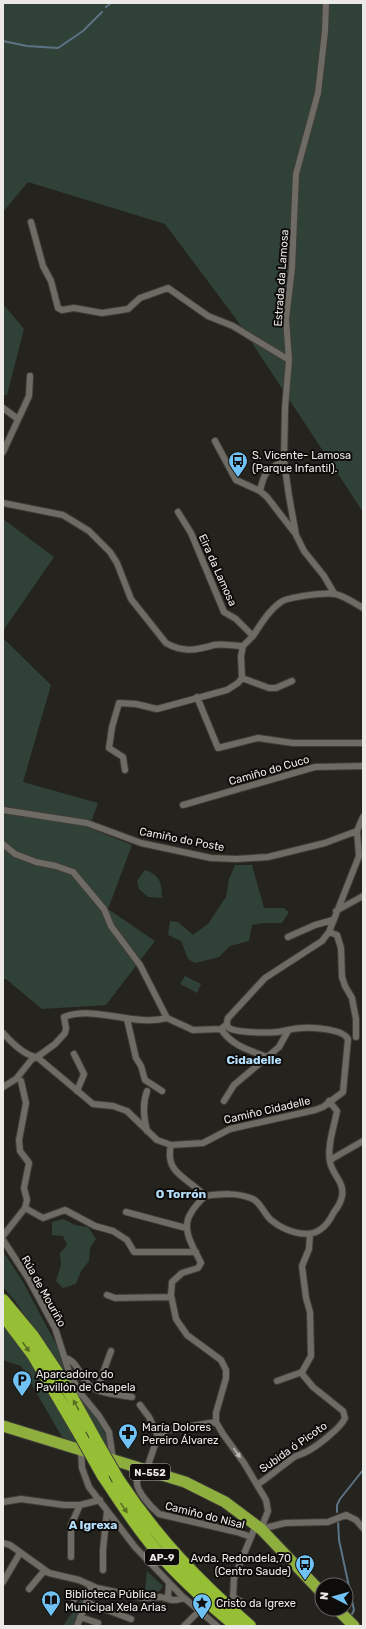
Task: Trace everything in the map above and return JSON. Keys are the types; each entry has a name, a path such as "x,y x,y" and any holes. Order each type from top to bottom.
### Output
{"highway":[{"name":"AP-9","path":"3,1300 33,1336 63,1381 118,1479 138,1509 164,1542 189,1570 250,1626"},
{"name":"AP-9","path":"3,1315 33,1355 103,1476 128,1514 156,1550 205,1600 236,1626"},
{"name":"N-552","path":"3,1426 185,1482 225,1502 258,1527 314,1585"},
{"path":"228,1606 258,1626"}],"street":[{"name":"Estrada da Lamosa","path":"326,3 325,31 318,93 296,174 292,268 286,319 289,360 285,408 284,461 296,535 304,551 324,576 334,593"},
{"path":"31,222 43,266 51,281 58,308 74,308 102,313 128,309 140,298 168,288 208,316 233,326 289,360"},
{"path":"3,452 29,396 30,376"},
{"path":"3,408 18,420"},
{"path":"215,441 236,480 260,491 278,510 296,535"},
{"path":"260,491 263,476 271,467 284,461"},
{"path":"3,503 63,515 89,531 110,552 117,563 131,598 166,643 174,648 196,650 215,645 243,646"},
{"name":"Eira da Lamosa","path":"178,512 191,533 224,612 236,619 253,636"},
{"path":"125,770 123,757 109,748 112,727 119,703 136,704 157,709 227,690 238,683 242,678 241,656 243,646 281,601 307,595 334,593 347,598 363,608"},
{"path":"242,678 269,688 276,688 292,682"},
{"path":"197,697 218,748 258,738 293,743 363,743"},
{"name":"Camiño do Cuco","path":"183,805 316,767 363,766"},
{"name":"Camiño do Poste","path":"3,810 87,823 141,843 210,858 236,859 268,857 325,843 357,831"},
{"path":"3,844 15,854 36,862 56,866 73,872 104,909 111,926 140,965 167,1018 193,1030 221,1030 227,1024 228,1018 265,978 322,941 329,932 359,856 357,831 363,817"},
{"path":"336,911 363,896"},
{"path":"288,937 315,925 333,920"},
{"path":"227,1024 231,1029 244,1031 288,1031 301,1028 326,1029 344,1035 348,1039 360,1036 352,998 344,986 342,977 341,948 337,935 329,932"},
{"path":"3,1087 16,1078 28,1062 55,1044 65,1033 66,1028 64,1017 71,1014 82,1013 127,1019 159,1020 167,1018"},
{"path":"127,1019 136,1058 141,1066 145,1080 162,1091"},
{"path":"221,1030 228,1039 238,1046 267,1057"},
{"path":"224,1101 234,1085 280,1047 288,1031"},
{"path":"3,1033 31,1056 37,1057 93,1104 112,1106 127,1111 157,1140 171,1145 169,1154 171,1166 205,1196"},
{"name":"Camiño Cidadelle","path":"171,1145 203,1143 230,1129 323,1107 342,1092 348,1039"},
{"path":"74,1054 84,1074 77,1091"},
{"path":"3,1236 25,1208 27,1200 24,1188 29,1163 20,1151 19,1140 26,1103 21,1081"},
{"path":"147,1091 144,1100 144,1111 147,1131"},
{"path":"242,1602 233,1597 234,1578 251,1537 268,1511 266,1500 244,1463 222,1434 216,1422 216,1413 226,1378 226,1370 221,1360 187,1335 176,1319 171,1297 172,1282 182,1273 198,1268 201,1262 186,1228 190,1214 205,1196 226,1193 242,1195 255,1200 270,1219 282,1228 291,1231 310,1234 320,1230 328,1222 343,1194 341,1184 331,1168 329,1150 337,1111 329,1101"},
{"path":"330,1160 363,1141"},
{"path":"25,1208 43,1218 65,1210 95,1226 113,1231 127,1240 134,1252 196,1252"},
{"path":"126,1212 186,1228"},
{"path":"276,1380 302,1372 311,1356 310,1312 306,1298 302,1266 309,1249 310,1234"},
{"name":"Rúa de Mouriño","path":"3,1240 28,1278 55,1328 70,1375 109,1432 113,1460"},
{"path":"107,1295 116,1298 171,1297"},
{"path":"97,1389 111,1351"},
{"path":"65,1358 72,1363 89,1385 97,1389 132,1398"},
{"name":"Subida ó Picoto","path":"257,1485 294,1458 312,1448 330,1435 344,1421 346,1415 343,1411 313,1387 304,1378 302,1372"},
{"path":"140,1405 149,1417 158,1436"},
{"path":"143,1470 158,1436 167,1430 216,1422"},
{"path":"81,1450 82,1468 85,1477 107,1511 134,1547 184,1598 217,1626"},
{"name":"Camiño do Nisal","path":"143,1470 136,1483 150,1506 159,1514 237,1532 251,1537"},
{"path":"3,1502 21,1499 64,1506 80,1505 100,1500"},
{"path":"71,1557 70,1525 80,1505"},
{"path":"103,1570 103,1550 107,1511"},
{"path":"258,1527 328,1522 346,1515 356,1520 363,1528"},
{"path":"3,1542 10,1545 44,1571 79,1580 93,1587 144,1598 170,1596 176,1600 184,1598"},
{"path":"3,1582 20,1553"},
{"path":"29,1589 44,1571"},
{"path":"169,1583 170,1596"},
{"path":"74,1600 78,1595 93,1587"},
{"path":"77,1626 93,1587"},
{"path":"86,1602 131,1619"},
{"path":"184,1626 199,1611"},
{"path":"80,1617 98,1623"}],"green space":[{"path":"3,3 363,3 363,512 239,323 165,224 28,182 3,212"},
{"path":"3,304 24,329 7,395 3,395"},
{"path":"3,519 54,557 3,631"},
{"path":"3,638 51,685 23,782 98,803 89,828 132,845 108,909 155,941 106,1005 42,1009 6,979 3,979"},
{"path":"235,865 252,865 264,908 284,908 289,912 282,923 252,925 249,941 230,946 219,957 195,963 188,959 181,941 168,935 170,921 178,922 193,935 208,924 226,897 229,879"},
{"path":"145,870 154,874 159,880 161,884 162,898 148,897 139,889 137,881"},
{"path":"185,976 201,984 197,993 180,984"},
{"path":"63,1219 75,1225 88,1227 96,1239 90,1248 89,1261 81,1271 76,1284 63,1288 56,1281 61,1265 60,1253 67,1245 63,1236 52,1235 52,1222"},
{"path":"3,1251 23,1282 57,1346 68,1376 97,1418 107,1438 108,1450 46,1347 15,1301 3,1287"},
{"path":"3,1323 30,1358 58,1401 77,1443 62,1437 21,1366 3,1360"},
{"path":"147,1571 163,1586 160,1591 154,1593 145,1592"},
{"path":"86,1592 89,1593 77,1626 63,1626"}],"waterway":[{"path":"106,7 111,3"},
{"path":"3,41 27,46 58,48 83,31 102,12"},
{"path":"337,1512 337,1505 340,1499 363,1470"},
{"path":"338,1520 339,1540 347,1577"}],"place":[{"name":"S. Vicente- Lamosa (Parque Infantil).","path":"238,478"},
{"name":"Aparcadoiro do Pavillón de Chapela","path":"22,1397"},
{"name":"María Dolores Pereiro Álvarez","path":"128,1450"},
{"name":"Avda. Redondela,70 (Centro Saude)","path":"305,1581"},
{"name":"Biblioteca Pública Municipal Xela Arias","path":"51,1617"},
{"name":"Cristo da Igrexe","path":"202,1620"}],"district":[{"name":"Cidadelle","path":"254,1060"},
{"name":"O Torrón","path":"181,1194"},
{"name":"A Igrexa","path":"93,1525"}]}
